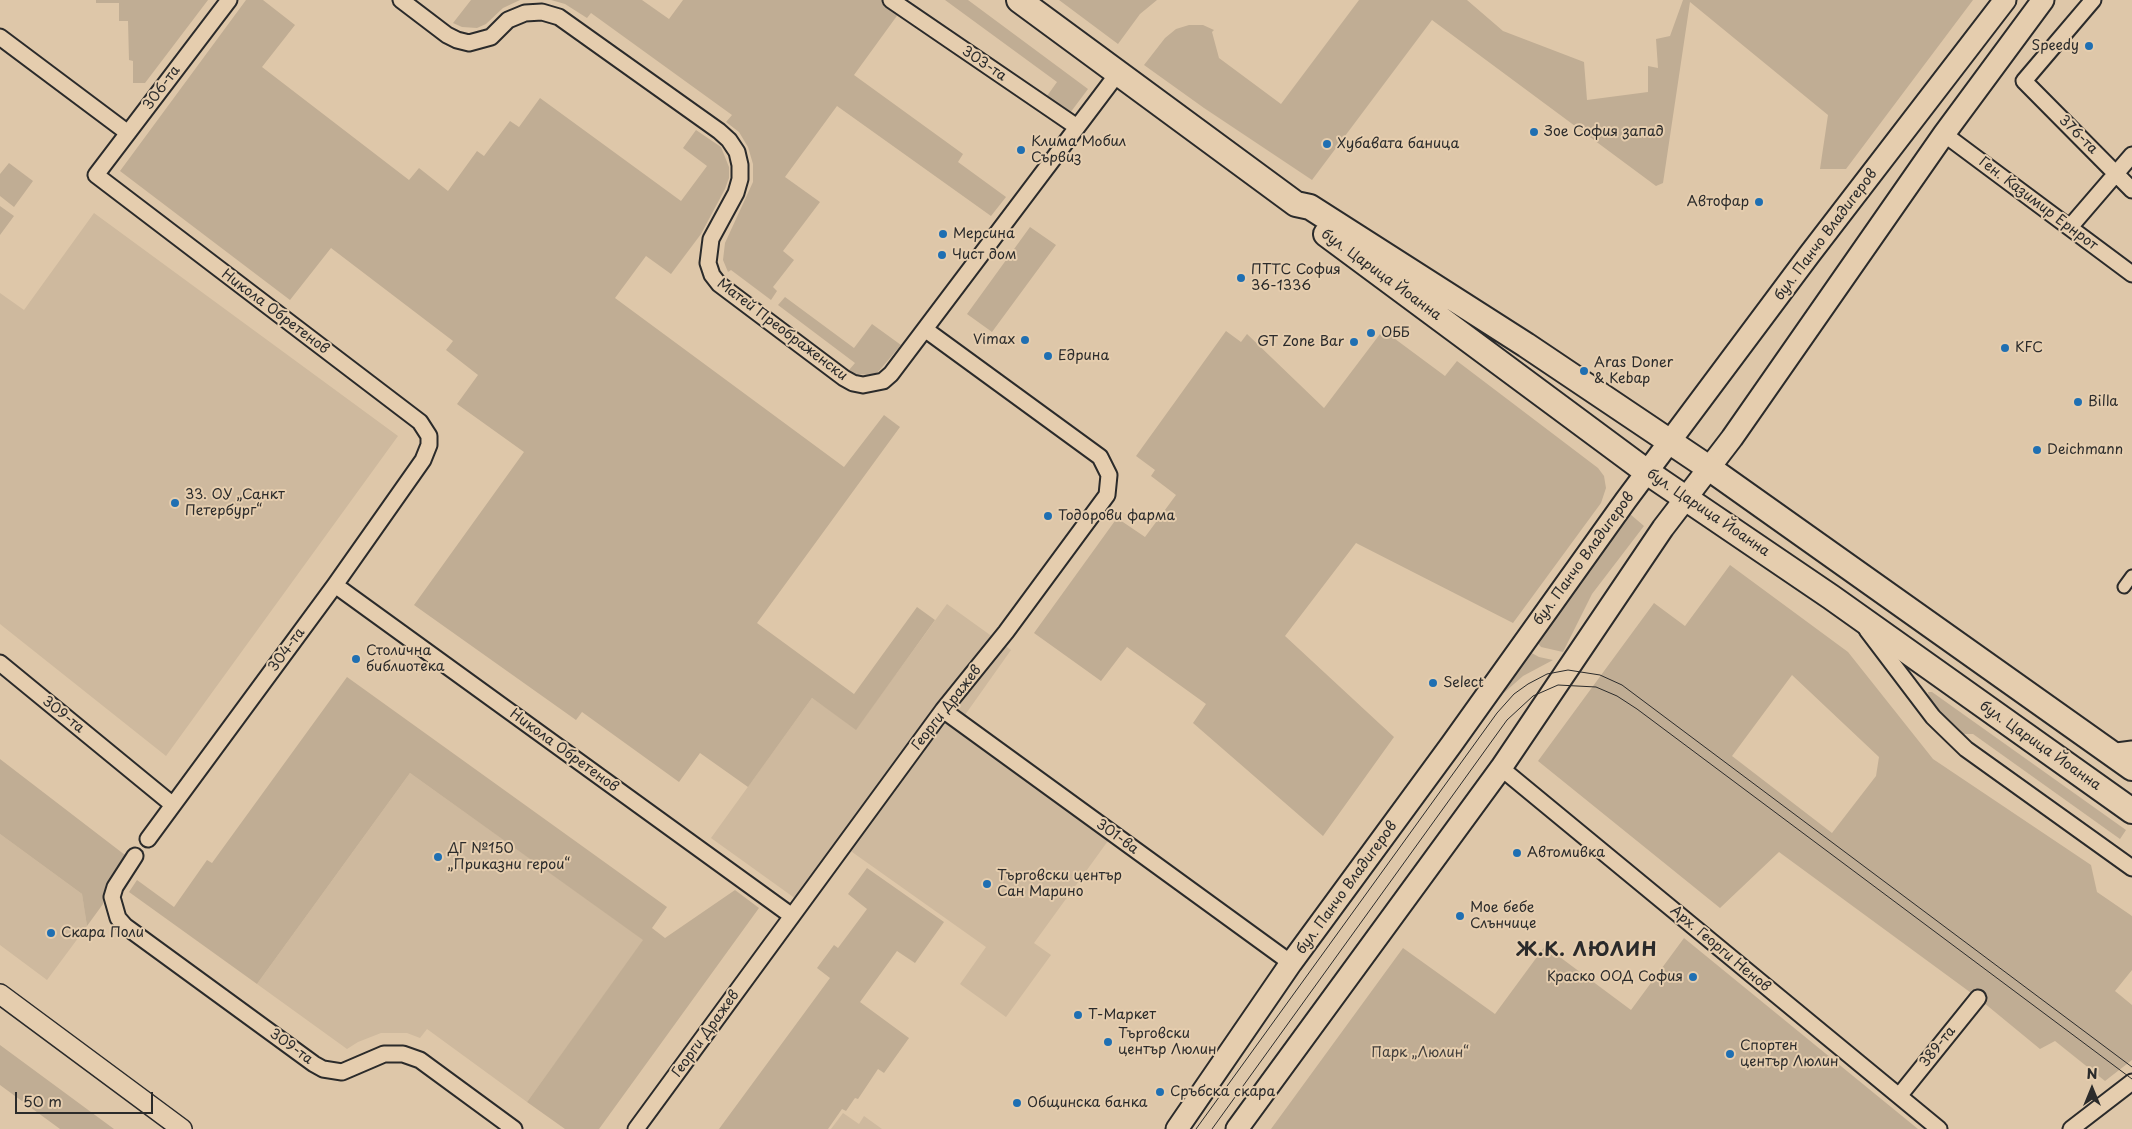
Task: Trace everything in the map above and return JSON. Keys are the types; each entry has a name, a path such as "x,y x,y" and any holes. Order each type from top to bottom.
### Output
{"main road":[{"name":"бул. Царица Йоанна","path":"1018,0 1296,204 1310,207 1526,345 1709,468 2121,750 2132,768"},
{"name":"бул. Панчо Владигеров","path":"1177,1129 1291,964 1669,442 1815,247 2005,0"},
{"path":"1237,1129 1501,768 1685,498 1738,430 1944,134 2044,0"},
{"name":"бул. Царица Йоанна","path":"1296,204 1302,217 1647,472 1856,614 2132,811"}],"street":[{"name":"306-та","path":"96,176 228,0"},
{"name":"Матей Преображенски","path":"401,0 447,35 469,43 491,37 508,20 525,13 542,12 559,17 724,136 737,152 740,165 740,180 736,193 711,239 708,263 712,275 719,284 844,378 863,386 883,381 891,374 1118,73"},
{"name":"303-та","path":"891,0 1077,127"},
{"name":"376-та","path":"2093,0 2024,81 2132,190"},
{"path":"0,37 128,133"},
{"name":"Ген. Казимир Ернрот","path":"1944,134 2132,274"},
{"path":"2070,227 2132,155"},
{"name":"Никола Обретенов","path":"96,176 420,422 429,436 429,445 423,460"},
{"name":"Георги Дражев","path":"636,1129 943,710 1006,632 1107,495 1109,475 1100,457 926,330"},
{"name":"304-та","path":"148,838 335,585 423,460"},
{"path":"2124,587 2132,576"},
{"name":"Никола Обретенов","path":"335,585 792,916"},
{"path":"1856,614 1933,717 1966,750 2132,868"},
{"name":"309-та","path":"0,664 173,805"},
{"name":"301-ва","path":"943,710 1291,964"},
{"name":"Арх. Георги Ненов","path":"1501,768 1939,1129"},
{"name":"309-та","path":"135,856 120,877 112,897 114,908 125,926 323,1069 342,1072 384,1054 403,1054 420,1060 514,1129"},
{"path":"0,994 182,1129"},
{"name":"389-та","path":"1899,1096 1978,998"},
{"path":"2071,1129 2132,1082"}],"shaded area":[{"name":"33. ОУ „Санкт Петербург“","path":"94,213 398,436 166,756 0,624 0,293 24,310"},
{"path":"947,604 1011,650 960,722 1113,834 1034,943 1051,955 1006,1017 960,984 986,947 838,842 796,899 711,838 812,698 856,729"},
{"name":"ДГ №150 „Приказни герои“","path":"410,773 644,940 527,1102 427,1029 420,1038 407,1033 381,1033 358,1042 347,1049 257,984"},
{"path":"0,834 82,894 87,926 47,980 0,945"},
{"path":"843,1113 859,1124 864,1116 882,1129 831,1129"}],"green space":[{"path":"96,0 208,0 145,83 133,83 133,61 129,60 128,21 119,21 119,3 96,3"},
{"path":"246,0 263,0 295,25 262,67 409,180 419,168 448,191 477,151 484,156 510,121 519,127 540,98 681,201 707,166 683,148 696,130 721,147 729,167 729,178 701,234 671,274 646,256 615,298 844,467 884,415 900,427 757,623 854,694 917,607 935,620 856,730 812,698 748,787 700,753 679,782 582,712 576,720 414,605 524,452 457,404 478,375 446,350 453,341 331,248 290,300 120,171"},
{"path":"471,0 520,0 503,8 486,24 477,28 462,27 453,23"},
{"path":"551,0 642,0 669,19 683,0 882,0 899,13 854,75 963,154 958,162 1006,197 991,216 837,106 785,177 820,202 783,251 794,260 773,287 777,291 771,300 731,270 728,272 723,260 725,243 753,182 753,164 748,147 739,132 726,122 732,115 591,13 587,18 565,4"},
{"path":"945,0 968,0 1088,89 1070,113 1047,96 1057,82"},
{"path":"1059,0 1157,0 1140,14 1118,44"},
{"path":"1359,0 1467,0 1503,31 1584,62 1587,100 1648,92 1648,66 1658,68 1656,39 1670,36 1683,0 1973,0 1846,169 1820,169 1828,115 1690,2 1663,183 1656,186 1432,20 1312,180 1204,108 1144,65 1165,38 1176,29 1189,25 1203,25 1214,30 1212,32 1219,58 1281,104"},
{"path":"9,163 33,181 14,207 0,196 0,174"},
{"path":"0,206 14,216 0,235"},
{"path":"1030,227 1056,245 992,332 967,314"},
{"path":"785,297 854,348 872,324 901,345 878,372 871,375 856,374 849,370 855,363 778,305"},
{"path":"1383,330 1445,376 1457,361 1598,468 1604,476 1606,488 1601,503 1513,623 1356,543 1285,636 1394,737 1323,836 1193,723 1206,704 1127,647 1101,681 1034,633 1117,518 1145,537 1176,495 1151,476 1155,470 1136,456 1226,331 1241,342 1247,334 1324,408"},
{"path":"1630,514 1644,526 1592,594 1563,652 1541,647 1537,642"},
{"path":"1730,565 1848,652 1933,759 2091,865 2097,892 2132,916 2132,970 2115,991 2132,1005 2132,1060 2105,1081 2055,1041 2040,1049 1978,998 1779,852 1720,908 1538,761 1654,603 1685,626","holes":["1792,675 1879,757 1876,776 1832,833 1732,756"]},
{"path":"1528,651 1539,657 1553,660 1523,676 1497,699 1495,697"},
{"path":"347,677 667,907 652,928 665,938 735,890 759,908 599,1129 565,1129 527,1102 643,940 410,773 257,984 129,892 137,880 174,907 207,860 212,863"},
{"path":"1928,692 1932,692 2126,830 2120,839 1973,734 1958,734 1929,699"},
{"path":"0,759 125,855 106,883 103,904 87,926 82,894 0,834"},
{"path":"867,868 944,922 915,963 897,951 860,1002 909,1038 884,1073 878,1069 858,1099 855,1098 846,1111 842,1109 828,1129 719,1129 830,978 817,968 834,945 838,948 867,909 848,894"},
{"name":"Парк „Люлин“","path":"1684,938 1918,1129 1271,1129 1403,948 1495,1014 1545,946 1631,1010"},
{"path":"0,1045 114,1129 60,1129 0,1085"}],"tram line":[{"path":"1196,1129 1497,713 1514,694 1528,684 1547,674 1568,670 1600,675 1622,685 2132,1067"},
{"path":"1212,1129 1507,720 1533,696 1558,685 1596,687 1617,696 1637,709 2132,1079"}],"place":[{"name":"Speedy","path":"2089,46"},
{"name":"Зое София запад","path":"1534,132"},
{"name":"Хубавата баница","path":"1327,144"},
{"name":"Клима Мобил Сървиз","path":"1021,150"},
{"name":"Автофар","path":"1759,202"},
{"name":"Мерсина","path":"943,234"},
{"name":"Чист дом","path":"942,255"},
{"name":"ПТТС София 36-1336","path":"1241,278"},
{"name":"ОББ","path":"1371,333"},
{"name":"Vimax","path":"1025,340"},
{"name":"GT Zone Bar","path":"1354,342"},
{"name":"KFC","path":"2005,348"},
{"name":"Едрина","path":"1048,356"},
{"name":"Aras Doner & Kebap","path":"1584,371"},
{"name":"Billa","path":"2078,402"},
{"name":"Deichmann","path":"2037,450"},
{"name":"33. ОУ „Санкт Петербург“","path":"175,503"},
{"name":"Тодорови фарма","path":"1048,516"},
{"name":"Столична библиотека","path":"356,659"},
{"name":"Select","path":"1433,683"},
{"name":"Автомивка","path":"1517,853"},
{"name":"ДГ №150 „Приказни герои“","path":"438,857"},
{"name":"Търговски център Сан Марино","path":"987,884"},
{"name":"Мое бебе Слънчице","path":"1460,916"},
{"name":"Скара Поли","path":"51,933"},
{"name":"Краско ООД София","path":"1693,977"},
{"name":"Т-Маркет","path":"1078,1015"},
{"name":"Търговски център Люлин","path":"1108,1042"},
{"name":"Спортен център Люлин","path":"1730,1054"},
{"name":"Сръбска скара","path":"1160,1092"},
{"name":"Общинска банка","path":"1017,1103"}],"district":[{"name":"Ж.К. ЛЮЛИН","path":"1587,951"}]}
